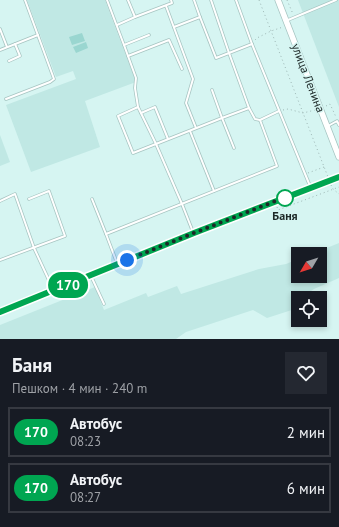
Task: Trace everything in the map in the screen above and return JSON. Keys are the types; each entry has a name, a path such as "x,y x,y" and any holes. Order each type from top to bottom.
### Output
{"street":[{"name":"улица Ленина","path":"278,0 339,157"},
{"path":"0,312 194,233 339,177"}],"lane":[{"path":"6,99 50,82 54,79 25,0"},
{"path":"107,0 136,78 135,88 138,107 156,144 194,233"},
{"path":"128,0 135,17"},
{"path":"116,24 166,6 172,3 171,0"},
{"path":"194,0 216,58 252,44"},
{"path":"211,0 249,108 255,119 260,120 280,111"},
{"path":"236,0 252,44 311,188"},
{"path":"287,23 294,17 336,0"},
{"path":"166,6 193,78 186,103 196,128"},
{"path":"174,27 200,17"},
{"path":"0,29 8,47"},
{"path":"0,50 38,35"},
{"path":"124,45 149,35"},
{"path":"128,56 169,40 182,69"},
{"path":"9,61 20,56 15,44"},
{"path":"212,90 234,148"},
{"path":"138,107 118,116 133,153 249,108"},
{"path":"141,113 155,107 168,140"},
{"path":"106,234 277,166 260,120"},
{"path":"327,127 338,121 339,125"},
{"path":"190,131 214,191"},
{"path":"0,260 65,236 49,191 30,200"},
{"path":"0,201 15,194 34,248 54,290"},
{"path":"92,199 118,264"},
{"path":"91,275 104,304"}],"path":[{"path":"259,0 333,189 339,194"},
{"path":"287,0 294,17"},
{"path":"252,44 257,38 287,23"},
{"path":"324,107 330,104 338,121"},
{"path":"280,111 288,109 303,113 316,110"},
{"path":"305,174 324,167"},
{"path":"275,202 278,210 339,187"}],"shaded area":[{"path":"27,0 105,0 136,82 85,101 100,147 31,172 6,105 76,79 73,71 56,77"},
{"path":"298,0 339,0 339,107"},
{"path":"82,33 85,41 72,45 69,37"},
{"path":"86,42 88,48 76,53 73,47"},
{"path":"0,135 10,162 0,166"},
{"path":"339,243 339,278 311,291 291,291 291,310 267,318 253,310 186,332 176,339 0,339 0,325 95,287 104,310 146,293 148,297 177,286 181,294 259,269 291,262 291,283 327,283 327,248"}],"bus line":[{"name":"170","path":"0,312 194,233 339,177"}],"place":[{"name":"Баня","path":"285,198"}],"route":[{"path":"127,260 286,197 285,198"}]}
